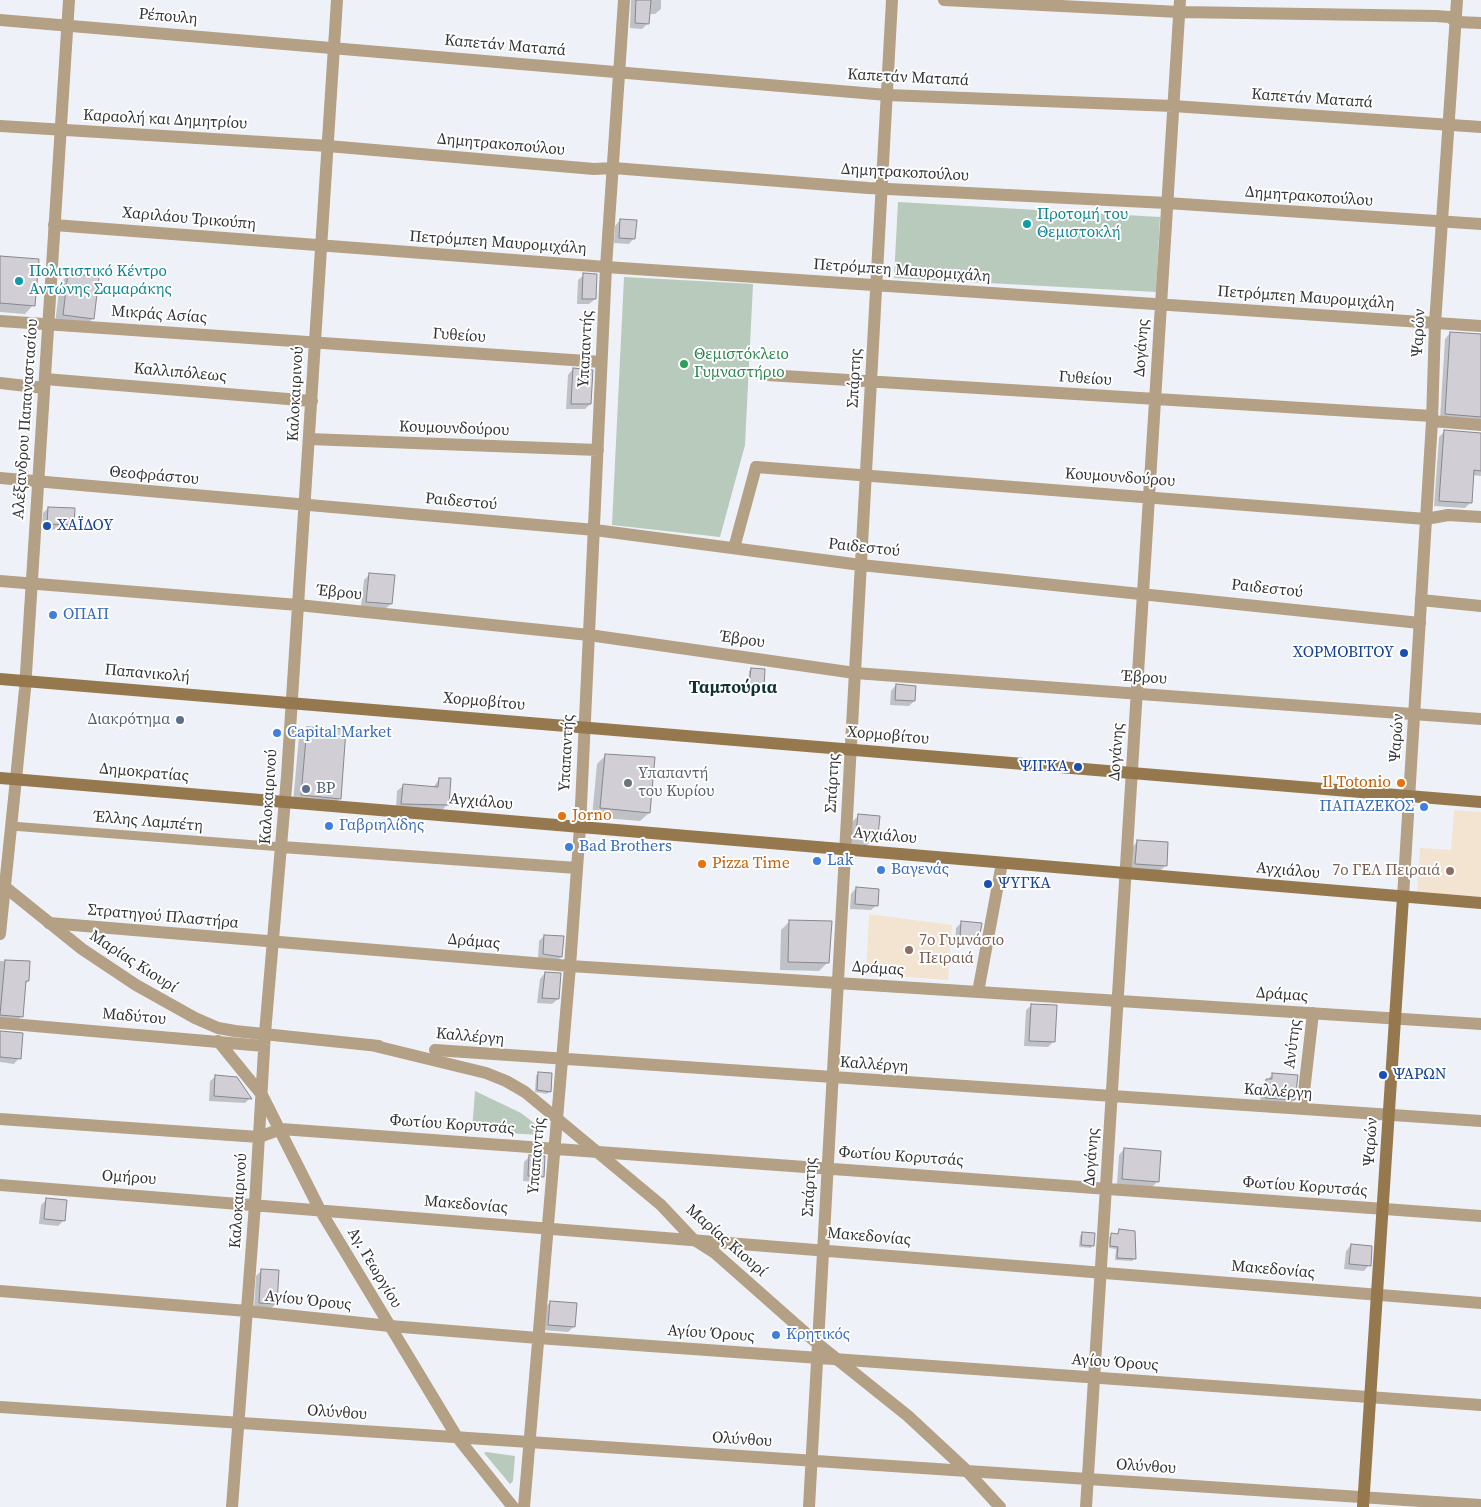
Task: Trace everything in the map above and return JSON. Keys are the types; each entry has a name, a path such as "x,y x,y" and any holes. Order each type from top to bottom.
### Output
{"main road":[{"name":"Παπανικολή","path":"0,679 292,703"},
{"name":"Χορμοβίτου","path":"292,703 1481,802"},
{"name":"Δημοκρατίας","path":"0,778 285,802"},
{"name":"Αγχιάλου","path":"285,802 1481,903"},
{"name":"Ψαρών","path":"1363,1502 1403,897"}],"street":[{"name":"Αλέξανδρου Παπαναστασίου","path":"0,927 2,885 11,826 25,680 69,0"},
{"name":"Καλοκαιρινού","path":"232,1507 255,1204 265,1040 282,848 337,0"},
{"name":"Υπαπαντής","path":"524,1507 580,827 606,267 624,0"},
{"name":"Σπάρτης","path":"809,1507 892,0"},
{"path":"944,0 1179,6 1436,16 1449,17 1457,22 1481,24"},
{"name":"Ψαρών","path":"1403,897 1432,419 1435,324 1444,222 1457,0"},
{"name":"Δογάνης","path":"1086,1507 1179,6"},
{"name":"Ρέπουλη","path":"0,20 334,47"},
{"name":"Καπετάν Ματαπά","path":"334,47 887,95 1174,106 1481,127"},
{"name":"Καραολή και Δημητρίου","path":"0,126 328,146"},
{"name":"Δημητρακοπούλου","path":"328,146 594,169 613,168 881,189 1168,204 1481,224"},
{"name":"Χαριλάου Τρικούπη","path":"54,225 321,246"},
{"name":"Πετρόμπεη Μαυρομιχάλη","path":"321,246 876,286 1481,326"},
{"name":"Μικράς Ασίας","path":"0,321 315,342"},
{"name":"Γυθείου","path":"315,342 601,362"},
{"name":"Γυθείου","path":"767,375 1432,419 1481,425"},
{"name":"Καλλιπόλεως","path":"0,383 44,384 312,401"},
{"name":"Κουμουνδούρου","path":"309,439 598,450"},
{"name":"Κουμουνδούρου","path":"734,548 756,467 1426,519 1448,515 1481,517"},
{"name":"Θεοφράστου","path":"0,478 38,483 305,506"},
{"name":"Ραιδεστού","path":"305,506 595,530 861,565 1143,592 1420,622"},
{"name":"Έβρου","path":"0,581 298,605 589,635 855,673 1137,693 1414,716 1481,719"},
{"path":"1421,600 1481,606"},
{"path":"282,848 577,868"},
{"path":"978,992 1002,863"},
{"name":"Μαρίας Κιουρί","path":"2,885 82,949 175,1008 218,1028 265,1040"},
{"name":"Στρατηγού Πλαστήρα","path":"49,923 274,942"},
{"name":"Δράμας","path":"274,942 570,966 1481,1024"},
{"name":"Ανύτης","path":"1302,1109 1314,1013"},
{"name":"Μαδύτου","path":"0,1023 218,1041 265,1040"},
{"name":"Καλλέργη","path":"265,1040 371,1045 562,1060 1481,1121"},
{"name":"Αγ. Γεωργίου","path":"218,1041 262,1095 320,1210 457,1437 513,1507"},
{"name":"Μαρίας Κιουρί","path":"371,1045 486,1072 525,1092 661,1205 693,1239 715,1253 818,1344 908,1416 965,1469 1000,1507"},
{"path":"0,1119 259,1137"},
{"name":"Φωτίου Κορυτσάς","path":"259,1137 281,1130 1481,1216"},
{"name":"Ομήρου","path":"0,1185 255,1204"},
{"name":"Μακεδονίας","path":"255,1204 1481,1303"},
{"name":"Αγίου Όρους","path":"0,1291 247,1311 390,1326 538,1338 1481,1405"},
{"name":"Ολύνθου","path":"0,1407 812,1461 965,1469 1363,1502 1481,1505"}],"lane":[{"name":"Έλλης Λαμπέτη","path":"11,826 282,848"}],"shaded area":[{"name":"7ο ΓΕΛ Πειραιά","path":"1454,810 1481,812 1481,897 1417,892 1420,848 1451,850"},
{"name":"7ο Γυμνάσιο Πειραιά","path":"869,914 952,925 948,980 866,974"}],"green space":[{"path":"898,202 1160,217 1156,292 894,278"},
{"name":"Θεμιστόκλειο Γυμναστήριο","path":"624,277 753,284 745,445 720,537 612,525"},
{"path":"475,1091 521,1113 534,1123 541,1132 540,1135 472,1131"},
{"path":"484,1453 515,1456 513,1481 510,1484"}],"building":[{"path":"636,0 651,0 649,24 635,23"},
{"path":"620,219 637,220 635,239 619,238"},
{"name":"Πολιτιστικό Κέντρο Αντώνης Σαμαράκης","path":"0,256 39,259 35,306 0,303"},
{"path":"68,273 99,277 94,319 63,315"},
{"path":"583,273 597,274 596,299 582,299"},
{"path":"1450,332 1481,334 1481,417 1445,414"},
{"path":"573,368 593,370 591,404 571,404"},
{"path":"1444,430 1481,433 1481,471 1474,470 1472,503 1439,501"},
{"path":"48,507 75,508 74,525 47,524"},
{"path":"369,573 395,575 392,604 366,602"},
{"path":"751,668 765,669 764,687 749,686"},
{"path":"896,684 916,686 915,701 895,700"},
{"path":"307,727 346,729 341,799 301,795"},
{"name":"Υπαπαντή του Κυρίου","path":"605,754 655,757 650,813 600,808"},
{"path":"439,778 451,778 449,805 401,804 403,784 438,787"},
{"path":"858,814 880,816 878,835 856,833"},
{"path":"1137,840 1168,842 1167,866 1135,864"},
{"path":"856,887 879,889 878,906 855,904"},
{"path":"789,920 832,921 829,963 788,962"},
{"path":"961,921 982,923 979,940 960,938"},
{"path":"544,935 564,936 562,957 543,954"},
{"path":"5,960 30,961 23,1017 0,1015"},
{"path":"545,972 561,973 559,999 542,998"},
{"path":"1031,1004 1057,1005 1055,1042 1029,1041"},
{"path":"0,1031 23,1033 21,1059 0,1057"},
{"path":"538,1072 552,1073 551,1092 537,1090"},
{"path":"1272,1073 1298,1075 1295,1100 1265,1098 1266,1079 1272,1079"},
{"path":"215,1075 237,1077 252,1099 214,1096"},
{"path":"1124,1148 1161,1151 1159,1182 1122,1179"},
{"path":"529,1155 545,1156 544,1177 528,1176"},
{"path":"46,1198 67,1200 65,1221 44,1219"},
{"path":"1119,1229 1135,1231 1136,1259 1117,1258 1118,1247 1110,1246 1111,1233 1118,1234"},
{"path":"1082,1232 1095,1233 1094,1246 1081,1245"},
{"path":"1351,1244 1372,1246 1371,1266 1349,1264"},
{"path":"261,1269 279,1270 277,1304 259,1303"},
{"path":"550,1301 577,1303 575,1327 548,1325"}],"place":[{"name":"Προτομή του Θεμιστοκλή","path":"1027,224"},
{"name":"Πολιτιστικό Κέντρο Αντώνης Σαμαράκης","path":"19,281"},
{"name":"Θεμιστόκλειο Γυμναστήριο","path":"684,364"},
{"name":"ΧΑΪΔΟΥ","path":"47,526"},
{"name":"ΟΠΑΠ","path":"53,615"},
{"name":"ΧΟΡΜΟΒΙΤΟΥ","path":"1404,653"},
{"name":"Διακρότημα","path":"180,720"},
{"name":"Capital Market","path":"277,733"},
{"name":"ΨΙΓΚΑ","path":"1078,767"},
{"name":"Υπαπαντή του Κυρίου","path":"628,783"},
{"name":"Il Totonio","path":"1401,783"},
{"name":"BP","path":"306,789"},
{"name":"ΠΑΠΑΖΕΚΟΣ","path":"1424,807"},
{"name":"Jorno","path":"562,816"},
{"name":"Γαβριηλίδης","path":"329,826"},
{"name":"Bad Brothers","path":"569,847"},
{"name":"Lak","path":"817,861"},
{"name":"Pizza Time","path":"702,864"},
{"name":"Βαγενάς","path":"881,870"},
{"name":"7ο ΓΕΛ Πειραιά","path":"1450,871"},
{"name":"ΨΥΓΚΑ","path":"988,884"},
{"name":"7ο Γυμνάσιο Πειραιά","path":"909,950"},
{"name":"ΨΑΡΩΝ","path":"1383,1075"},
{"name":"Κρητικός","path":"776,1335"}],"district":[{"name":"Ταμπούρια","path":"733,688"}]}
